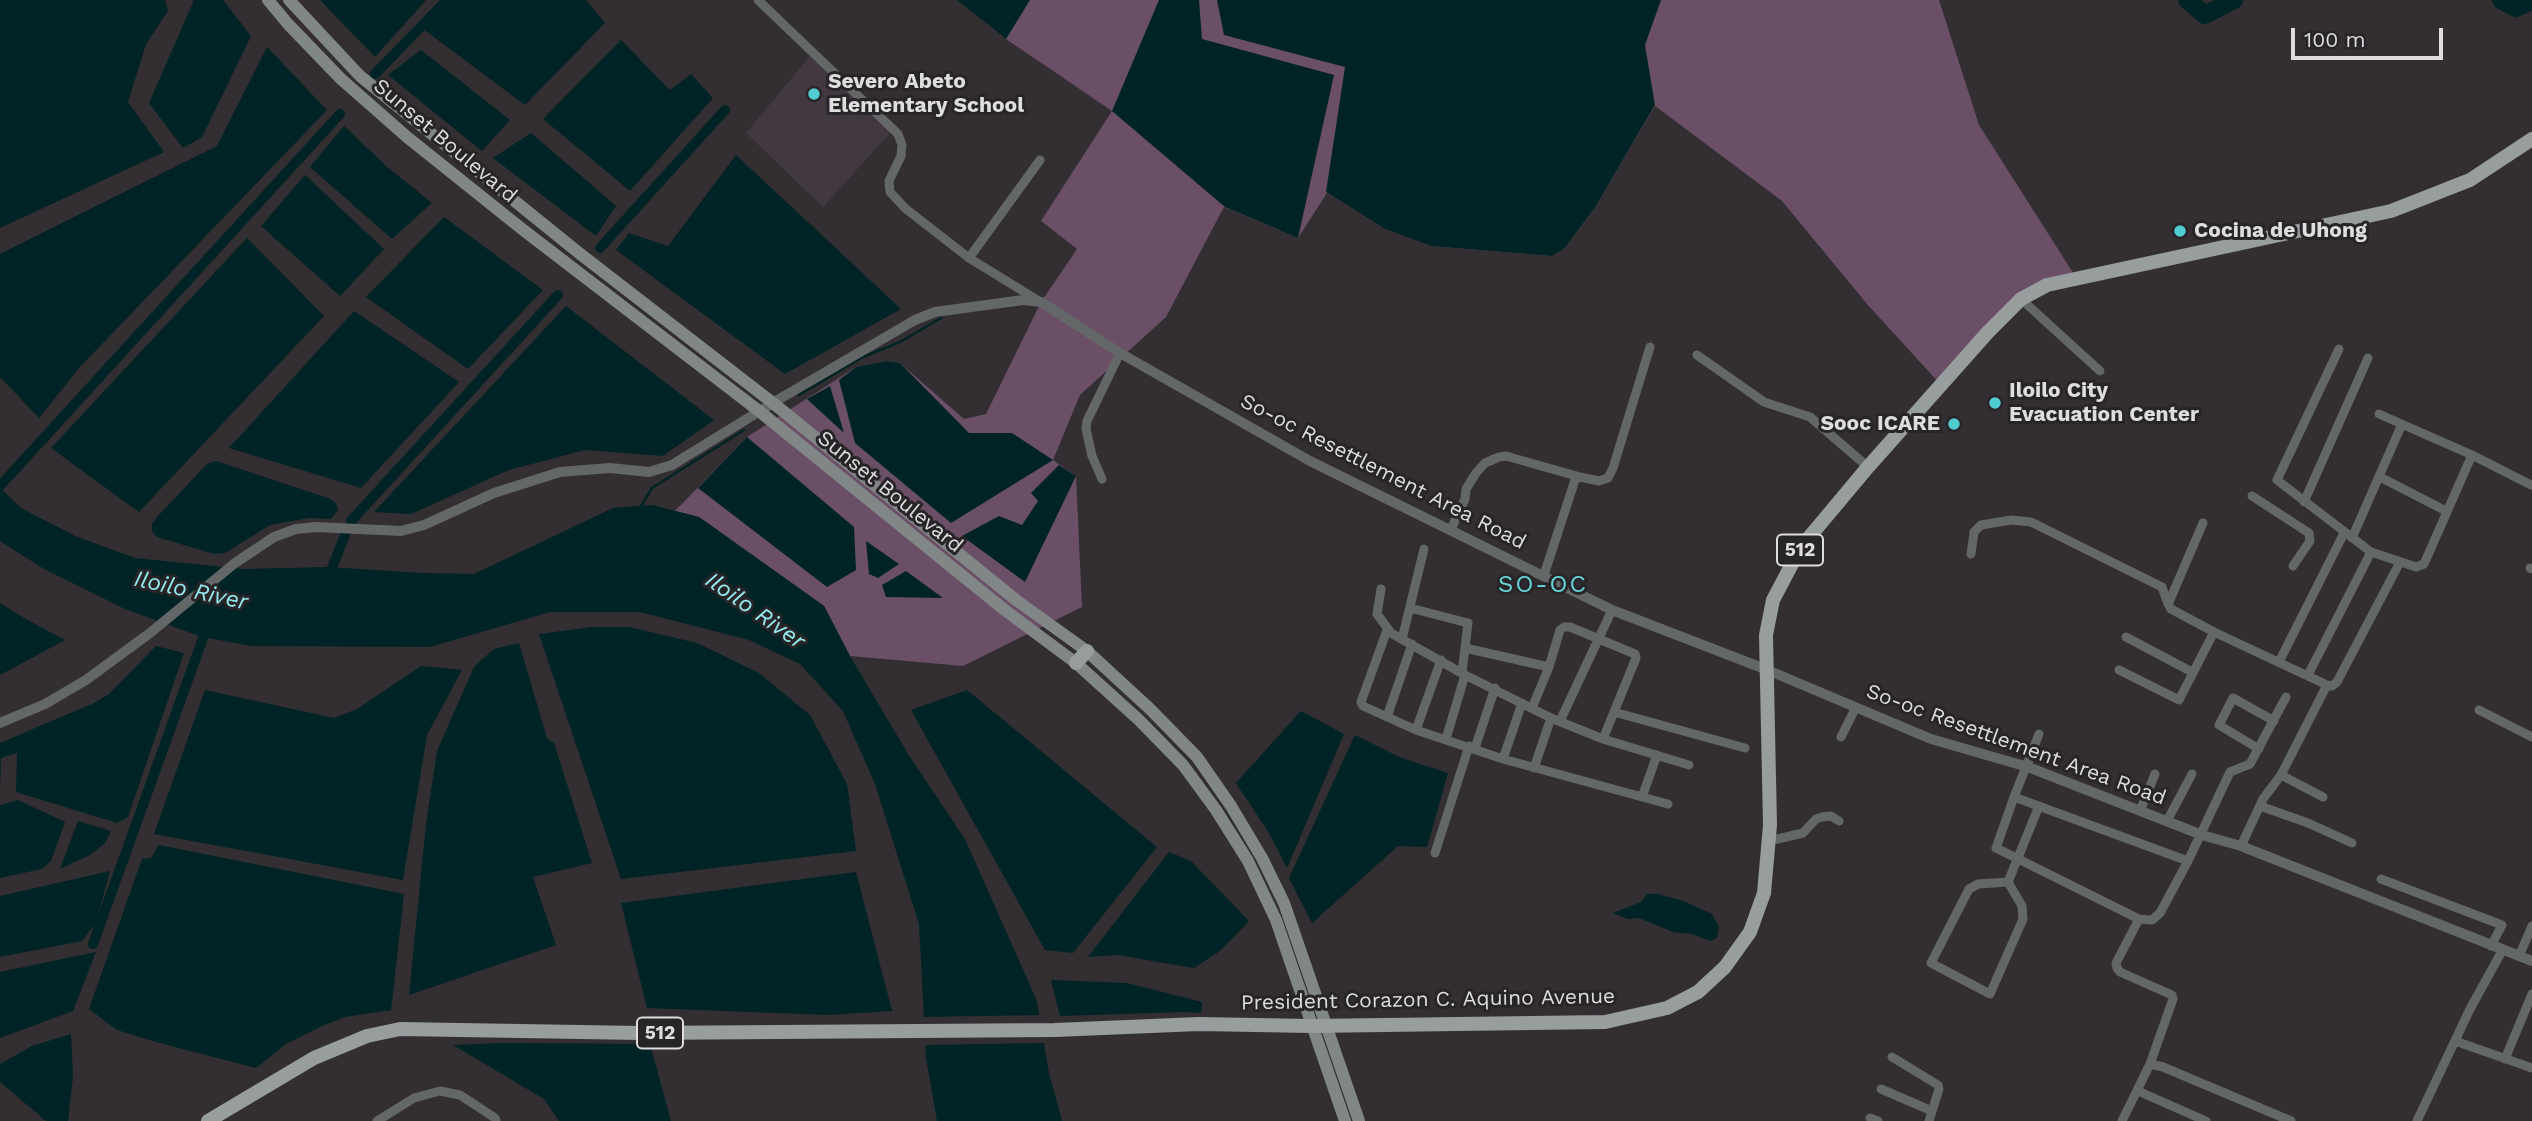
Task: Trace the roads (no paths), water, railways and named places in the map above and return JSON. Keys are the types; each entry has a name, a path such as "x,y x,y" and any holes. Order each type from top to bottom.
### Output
{"main road":[{"name":"Sunset Boulevard","path":"268,0 341,79 407,137 522,229 760,411 1006,611 1076,663 1139,720 1183,765 1248,861 1276,920 1359,1121"},
{"name":"Sunset Boulevard","path":"289,0 360,76 1016,600 1087,651 1197,757 1262,858 1284,903 1345,1121"},
{"name":"President Corazon C. Aquino Avenue","path":"208,1121 314,1058 367,1036 400,1029 640,1033 1055,1030 1199,1024 1318,1026 1605,1022 1667,1007 1698,992 1725,967 1750,932 1764,893 1769,841 1766,635 1773,600 1801,547 1988,332 2021,299 2047,285 2391,211 2470,180 2532,139"},
{"path":"1076,663 1087,651"}],"street":[{"path":"758,0 898,134 902,145 901,156 889,181 890,192 906,209 969,258 1041,302"},
{"path":"969,258 1040,160"},
{"path":"2021,299 2100,371"},
{"path":"0,723 45,704 86,680 150,633 235,563 274,537 296,529 316,527 401,531 424,525 494,494 560,472 610,468 649,472 672,466 885,335 935,312 1023,300 1041,302"},
{"name":"So-oc Resettlement Area Road","path":"1041,302 1120,353 1310,461 1612,610 1765,669 1931,739 2028,767 2202,835 2241,846 2532,961"},
{"path":"1451,529 1465,499 1466,489 1476,473 1485,463 1499,457 1506,456 1599,481 1608,478 1650,347"},
{"path":"2339,349 2277,480 2304,502 2371,552 2416,567 2424,564 2472,455"},
{"path":"1102,479 1092,456 1086,429 1087,421 1120,353"},
{"path":"1697,355 1764,402 1810,417 1868,467"},
{"path":"2304,502 2368,358"},
{"path":"2379,414 2472,455 2531,485"},
{"path":"2279,662 2380,477 2402,424"},
{"path":"1544,575 1575,480 1580,477"},
{"path":"2380,477 2446,511"},
{"path":"2252,496 2309,533 2310,541 2293,566"},
{"path":"1971,554 1974,531 1981,525 2011,520 2031,522 2158,584 2165,590 2168,604 2214,632 2332,686 2337,682 2400,562"},
{"path":"2168,604 2203,523"},
{"path":"1402,639 1424,549"},
{"path":"2308,675 2371,552"},
{"path":"1381,589 1377,614 1391,633 1464,674 1556,719 1603,739 1689,765"},
{"path":"1409,608 1466,621 1468,625 1464,674 1446,739"},
{"path":"1534,768 1612,610"},
{"path":"1532,708 1549,667 1560,630 1570,627 1600,639 1636,656 1603,739"},
{"path":"2119,670 2179,700 2214,632"},
{"path":"1391,633 1386,633 1379,648 1361,702 1363,706 1416,730 1503,759 1668,804"},
{"path":"2126,637 2193,672"},
{"path":"1387,717 1412,644"},
{"path":"1465,648 1549,667"},
{"path":"1416,730 1441,660"},
{"path":"2241,846 2260,806 2281,775 2326,685"},
{"path":"1435,853 1494,688"},
{"path":"2259,749 2219,725 2234,698 2274,721"},
{"path":"2039,734 1997,848 2139,919 2152,920 2160,913 2188,862 2230,772 2250,764 2286,698"},
{"path":"1503,759 1522,703"},
{"path":"1841,737 1856,708"},
{"path":"2479,710 2532,737"},
{"path":"1614,712 1745,748"},
{"path":"1642,797 1657,755"},
{"path":"2140,811 2155,774"},
{"path":"2167,821 2192,774"},
{"path":"2281,775 2323,797"},
{"path":"2014,797 2188,862"},
{"path":"2008,882 2039,806"},
{"path":"2260,806 2308,823 2352,843"},
{"path":"1769,841 1803,833 1816,819 1822,817 1831,816 1839,821"},
{"path":"2381,879 2502,925 2497,948 2417,1121"},
{"path":"2008,882 2022,906 2023,919 1990,993 1931,963 1969,889 1978,884 2008,882"},
{"path":"2122,1121 2150,1064 2173,999 2172,995 2120,972 2117,968 2116,963 2139,919"},
{"path":"2519,956 2532,926"},
{"path":"2505,1059 2532,994"},
{"path":"2455,1041 2532,1069"},
{"path":"1892,1057 1938,1085 1929,1121"},
{"path":"2150,1064 2291,1121"},
{"path":"1881,1089 1932,1111"},
{"path":"377,1121 414,1098 440,1091 460,1095 496,1121"},
{"path":"2138,1091 2206,1121"}],"water":[{"path":"0,0 165,0 168,11 146,44 128,102 164,152 0,228"},
{"path":"194,0 223,0 251,36 202,137 183,148 149,103"},
{"path":"320,0 426,0 375,57"},
{"path":"451,0 586,0 605,23 525,105 423,29"},
{"path":"957,0 1030,0 1006,39"},
{"path":"1159,0 1199,0 1202,39 1334,75 1298,238 1225,207 1112,111"},
{"path":"1217,0 1661,0 1645,45 1655,105 1596,206 1564,249 1552,256 1431,246 1385,229 1326,192 1345,67 1224,35"},
{"path":"621,40 670,90 691,74 713,98 630,191 543,119"},
{"path":"267,47 327,110 79,368 39,418 0,377 0,254 217,146"},
{"path":"421,50 510,120 482,151 388,75"},
{"path":"344,126 386,166 432,203 392,239 310,167"},
{"path":"531,133 616,206 596,236 493,158"},
{"path":"736,155 901,309 785,374 616,250 629,233 668,246"},
{"path":"305,175 384,249 340,296 261,226"},
{"path":"444,217 543,290 468,369 366,297"},
{"path":"247,238 324,316 139,512 51,448"},
{"path":"566,306 714,420 663,456 585,450 509,470 411,514 374,512"},
{"path":"354,311 459,382 361,488 229,448"},
{"path":"887,361 900,363 969,433 1012,433 1053,460 951,523 855,443 839,380 856,367"},
{"path":"830,386 844,433 807,399"},
{"path":"747,437 854,527 856,570 827,587 698,488"},
{"path":"216,461 328,498 336,503 338,510 331,519 309,518 270,525 225,553 214,554 157,537 152,531 152,524 157,517 207,464"},
{"path":"1059,465 1076,476 1025,582 962,536 999,516 1022,525 1038,501 1031,493"},
{"name":"Iloilo River","path":"0,488 21,508 75,536 135,558 243,569 328,567 474,574 613,508 652,505 699,517 824,606 908,754 965,839 1037,1001 1049,1073 1062,1121 937,1121 926,1058 919,924 875,784 843,711 800,664 749,640 640,612 550,612 430,647 252,646 202,637 125,609 44,569 0,541"},
{"path":"866,541 899,564 878,578 869,574"},
{"path":"906,571 943,598 886,597 882,585"},
{"path":"0,603 24,618 65,640 0,675"},
{"path":"592,627 629,627 697,643 759,673 810,715 847,784 856,851 621,879 539,634"},
{"path":"519,643 547,738 554,743 592,863 533,877 556,945 409,995 426,824 437,751 474,667 494,649"},
{"path":"156,646 184,653 128,817 117,823 16,792 17,753 1,758 0,791 0,743 109,694"},
{"path":"421,666 462,670 427,735 403,880 154,834 205,690 334,718 357,709"},
{"path":"967,690 1157,847 1073,953 1045,950 911,710"},
{"path":"1301,711 1344,734 1287,868 1269,833 1236,783"},
{"path":"1355,735 1399,757 1448,773 1427,847 1398,846 1312,923 1289,878"},
{"path":"18,800 65,822 51,861 42,869 0,878 0,805"},
{"path":"78,821 111,831 105,843 90,855 60,869"},
{"path":"159,845 404,894 391,1010 345,1017 322,1026 286,1044 256,1068 117,1030 89,1009 142,859 151,858"},
{"path":"1169,852 1191,861 1249,921 1220,951 1194,968 1117,955 1088,957"},
{"path":"110,871 96,923 82,941 0,957 0,896"},
{"path":"856,872 892,1011 828,1015 647,1008 621,903"},
{"path":"1647,894 1683,901 1712,914 1719,927 1717,938 1710,941 1692,934 1673,932 1639,918 1628,919 1613,913 1641,902"},
{"path":"96,952 73,1011 0,1038 0,972"},
{"path":"1051,980 1127,983 1202,1002 1201,1013 1060,1016"},
{"path":"71,1034 73,1077 68,1121 46,1121 0,1082 0,1064 32,1046"},
{"path":"650,1044 671,1121 559,1121 544,1099 453,1045"}],"waterway":[{"path":"375,74 447,0"},
{"path":"2187,0 2205,15 2234,0"},
{"path":"2501,0 2516,8 2532,1"},
{"path":"600,248 725,110"},
{"path":"0,486 340,114"},
{"path":"351,521 558,295"},
{"path":"799,395 863,357 900,342 941,318"},
{"path":"641,506 652,488 744,430"},
{"path":"328,578 345,535"},
{"path":"93,944 208,624"}],"place":[{"name":"Severo Abeto Elementary School","path":"814,94"},
{"name":"Cocina de Uhong","path":"2180,231"},
{"name":"Iloilo City Evacuation Center","path":"1995,403"},
{"name":"Sooc ICARE","path":"1954,424"}],"district":[{"name":"SO-OC","path":"1543,585"}]}
